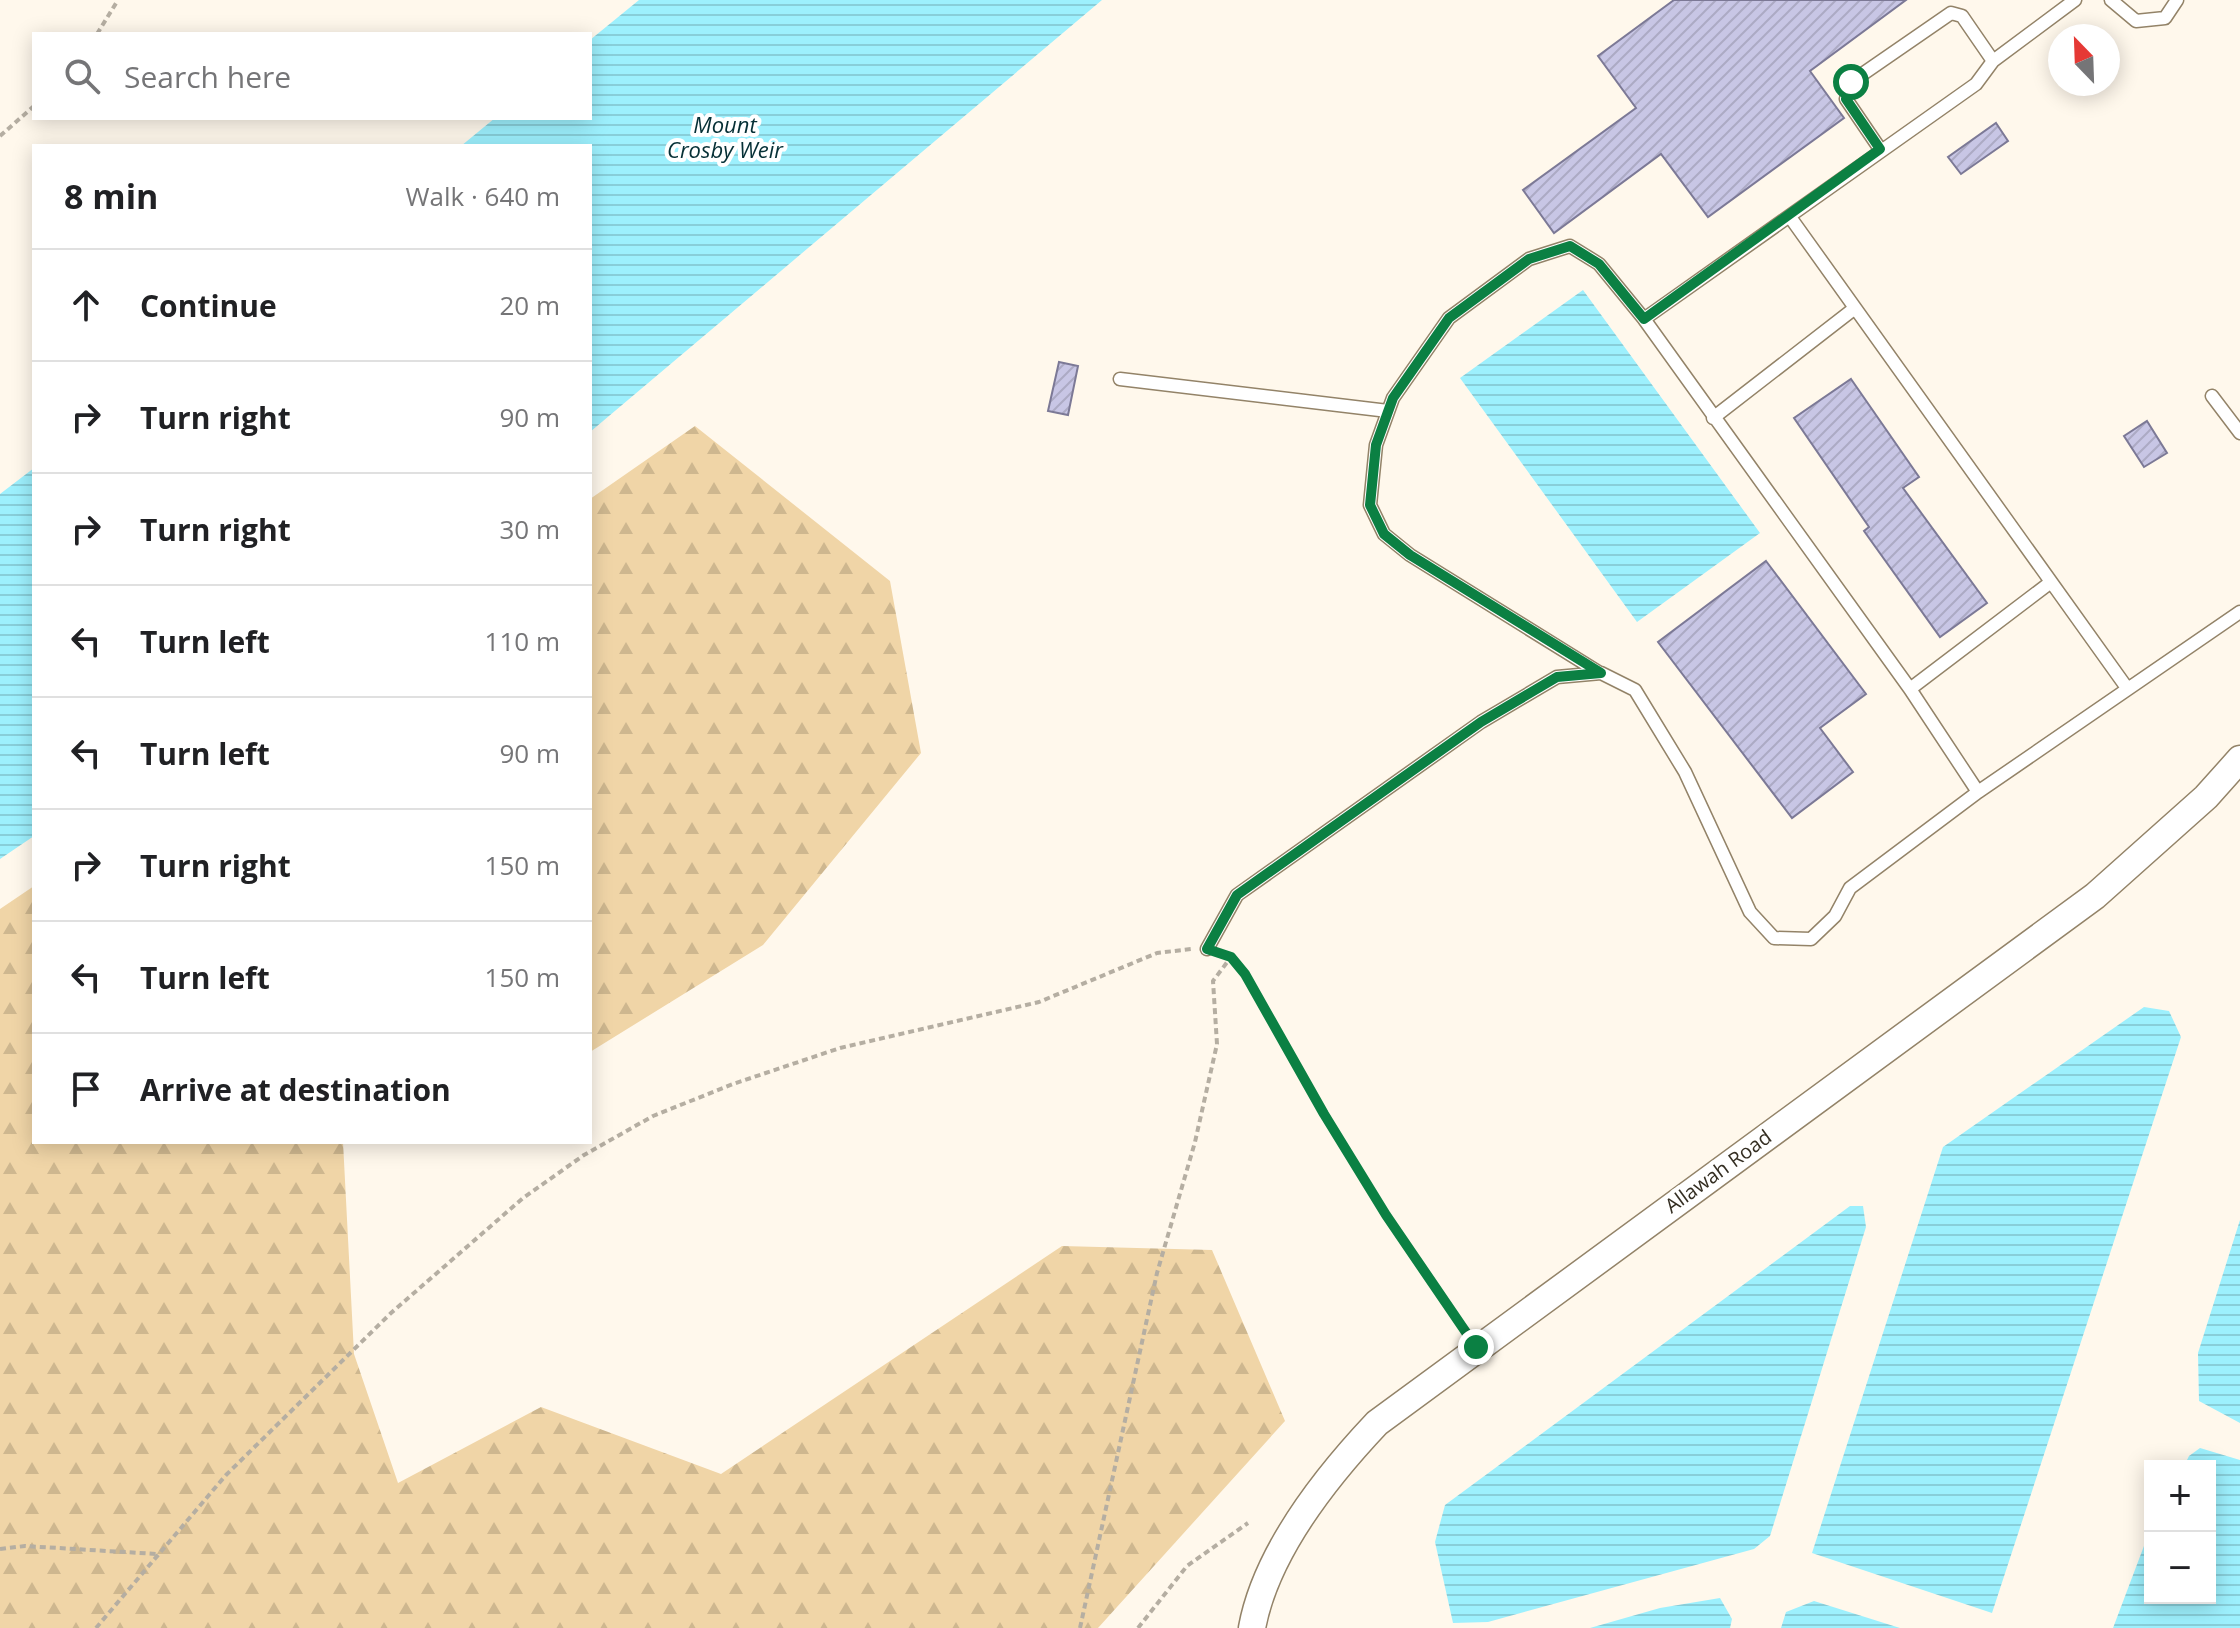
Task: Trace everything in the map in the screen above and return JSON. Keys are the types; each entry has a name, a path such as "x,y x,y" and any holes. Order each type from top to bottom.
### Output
{"street":[{"name":"Allawah Road","path":"1252,1628 1285,1543 1329,1474 1377,1423 1476,1347 2095,896 2206,797 2240,759"}],"lane":[{"path":"1644,319 1790,217 1880,149 1976,84 1993,61 2075,0"},
{"path":"2111,0 2136,21 2165,18 2177,0"},
{"path":"1880,149 1846,99 1851,82 1951,13 1962,16 1993,61"},
{"path":"1790,217 2127,688"},
{"path":"1978,792 1910,689 1644,319 1599,264 1570,246 1529,259 1449,318 1393,398 1376,445 1370,505 1384,534 1410,555 1601,673 1635,690 1685,772 1750,912 1774,938 1811,939 1835,916 1850,888 1978,792 2240,612"},
{"path":"1713,418 1855,308"},
{"path":"1120,379 1388,411"},
{"path":"2212,396 2240,433"},
{"path":"1910,689 2051,582"},
{"path":"1207,949 1237,895 1481,722 1557,677 1601,673"}],"path":[{"path":"98,32 118,0"},
{"path":"0,136 32,108"},
{"path":"96,1628 226,1475 391,1313 523,1198 584,1155 653,1116 840,1048 1039,1002 1157,953 1179,948 1207,949 1231,957 1262,1001 1324,1114 1386,1215 1476,1347"},
{"path":"1080,1628 1157,1273 1195,1142 1217,1044 1213,981 1231,957"},
{"path":"1138,1628 1187,1566 1248,1523"},
{"path":"0,1549 25,1546 157,1554"}],"green space":[{"path":"695,426 890,581 921,753 763,945 592,1051 592,498"},
{"path":"32,887 32,1144 343,1144 354,1354 398,1483 541,1407 721,1474 1062,1246 1212,1250 1285,1421 1098,1628 0,1628 0,909"}],"water":[{"name":"Mount Crosby Weir","path":"639,0 1102,0 592,430 592,144 463,144 493,120 592,120 592,38"},
{"path":"1583,290 1760,533 1637,622 1460,378"},
{"path":"32,470 32,837 0,859 0,494"},
{"path":"2144,1007 2169,1011 2181,1037 1992,1613 1812,1553 1943,1147"},
{"path":"1850,1206 1863,1206 1866,1227 1770,1536 1754,1549 1488,1622 1453,1623 1435,1542 1445,1505"},
{"path":"2240,1220 2240,1423 2199,1401 2198,1353"},
{"path":"2200,1448 2240,1460 2240,1628 2113,1628 2144,1546 2144,1604 2216,1604 2216,1460 2187,1460"},
{"path":"1720,1598 1732,1619 1730,1628 1590,1628 1660,1608"},
{"path":"1814,1601 1900,1628 1781,1628 1786,1612"}],"building":[{"path":"1674,0 1906,0 1810,71 1844,118 1708,217 1661,154 1554,233 1523,190 1636,108 1598,56"},
{"path":"1996,123 2008,141 1961,174 1948,157"},
{"path":"1059,362 1078,366 1068,415 1048,411"},
{"path":"1851,379 1919,477 1903,488 1987,603 1940,637 1864,531 1869,527 1794,418"},
{"path":"2147,421 2167,453 2144,467 2124,436"},
{"path":"1766,561 1866,694 1820,728 1853,772 1792,818 1658,642"}],"route":[{"path":"1476,1347 1386,1215 1324,1114 1245,974 1231,957 1207,949 1237,895 1481,722 1557,677 1601,673 1410,555 1384,534 1370,505 1376,445 1393,398 1449,318 1529,259 1570,246 1599,264 1644,319 1790,217 1880,149 1846,99 1851,82"}]}
